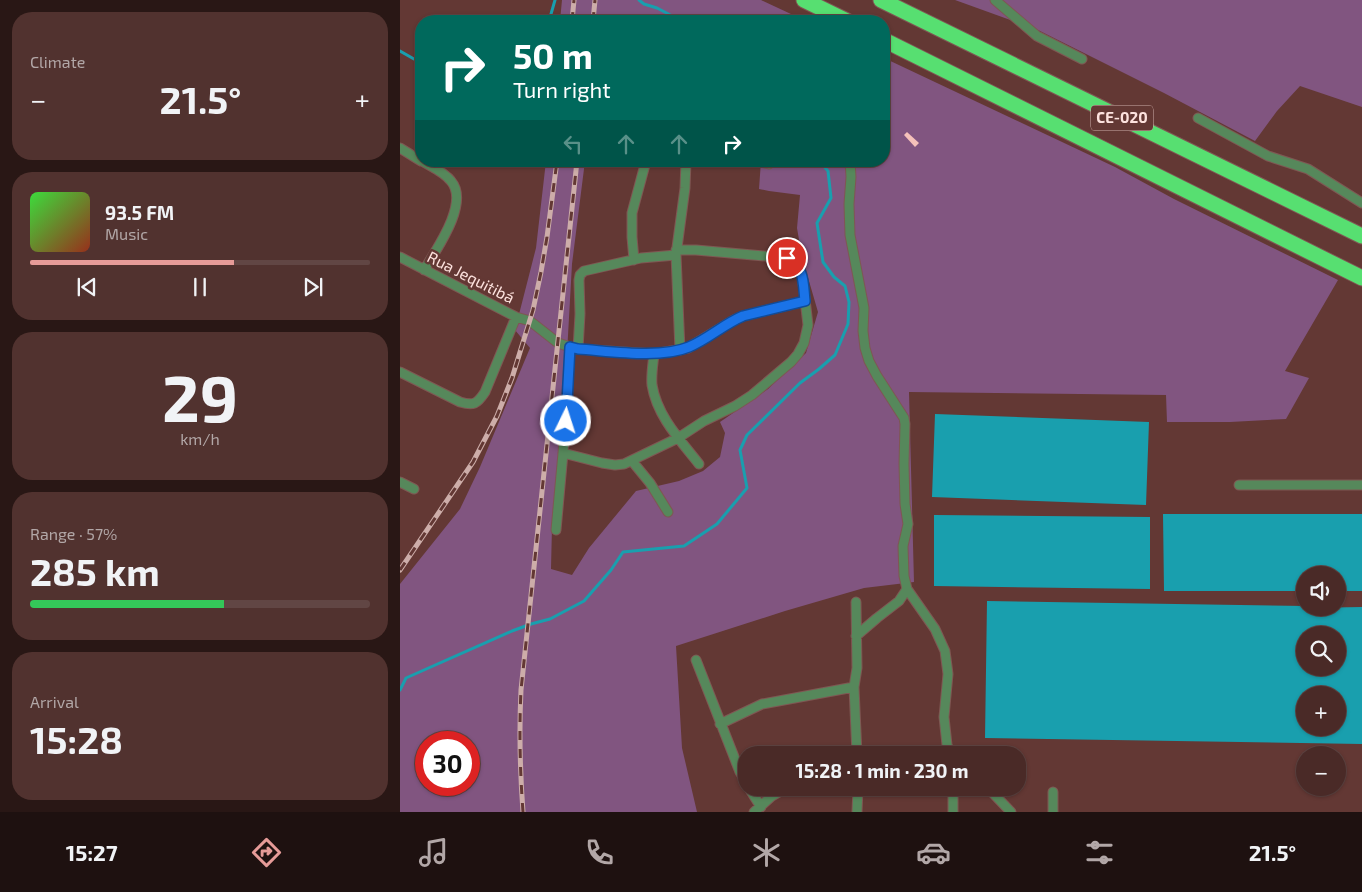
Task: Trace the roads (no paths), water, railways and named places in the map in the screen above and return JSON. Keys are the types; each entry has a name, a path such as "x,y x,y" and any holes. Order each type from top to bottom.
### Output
{"highway":[{"path":"804,0 835,15"},
{"name":"CE-020","path":"881,0 1362,236"},
{"name":"CE-020","path":"890,43 1362,278"}],"street":[{"path":"995,0 1038,36 1082,59"},
{"path":"1198,118 1268,156 1308,169 1362,203"},
{"path":"400,148 415,157"},
{"path":"424,270 447,233 457,200 456,189 451,180 433,167"},
{"path":"634,260 632,213 644,167"},
{"path":"680,350 676,252 686,167"},
{"path":"850,167 850,235 864,308 863,330 865,348 869,362 901,412 905,424 905,504 908,524 903,539 904,576 907,589 935,629 945,651 948,674 944,717 947,746"},
{"path":"556,530 563,453 574,348 580,314 580,275 590,269 641,258 696,250 787,258 799,268 802,274 808,325 804,343 798,354 790,362 752,395 704,421 678,438 632,460 615,465 563,453"},
{"name":"Rua Jequitibá","path":"400,257 516,316 530,321 558,343 574,348"},
{"path":"574,348 654,354 680,350 688,348 743,316 805,301"},
{"path":"400,372 460,402 470,405 475,403 479,401 485,392 516,316"},
{"path":"654,354 652,383 656,400 664,418 699,464"},
{"path":"632,460 650,483 668,512"},
{"path":"400,482 414,489"},
{"path":"1239,484 1362,485"},
{"path":"856,636 899,601 907,589"},
{"path":"856,602 857,668 854,687 857,746"},
{"path":"696,660 738,767"},
{"path":"720,724 762,704 854,687"},
{"path":"1053,792 1053,812"},
{"path":"753,796 757,809 772,796"},
{"path":"857,812 858,796"},
{"path":"953,796 953,812"},
{"path":"996,796 1011,812"}],"water":[{"path":"935,414 1149,422 1146,505 932,497"},
{"path":"1163,514 1362,514 1362,591 1346,591 1346,566 1296,566 1296,591 1164,591"},
{"path":"934,515 1150,517 1150,589 934,586"},
{"path":"987,601 1296,606 1296,616 1346,616 1346,607 1362,607 1362,744 985,738"}],"waterway":[{"path":"551,15 555,0"},
{"path":"639,0 670,15"},
{"path":"400,51 415,60"},
{"path":"400,690 406,678 512,631 550,619 584,601 611,570 623,552 684,546 717,524 747,488 740,450 747,435 800,383 835,355 848,324 849,302 845,286 834,277 823,262 817,223 831,198 828,171 824,167"}],"railway":[{"path":"573,15 574,0"},
{"path":"594,15 595,0"},
{"path":"400,570 473,462 497,416 512,378 533,310 541,272 556,167"},
{"path":"523,812 520,751 521,690 576,167"}]}
